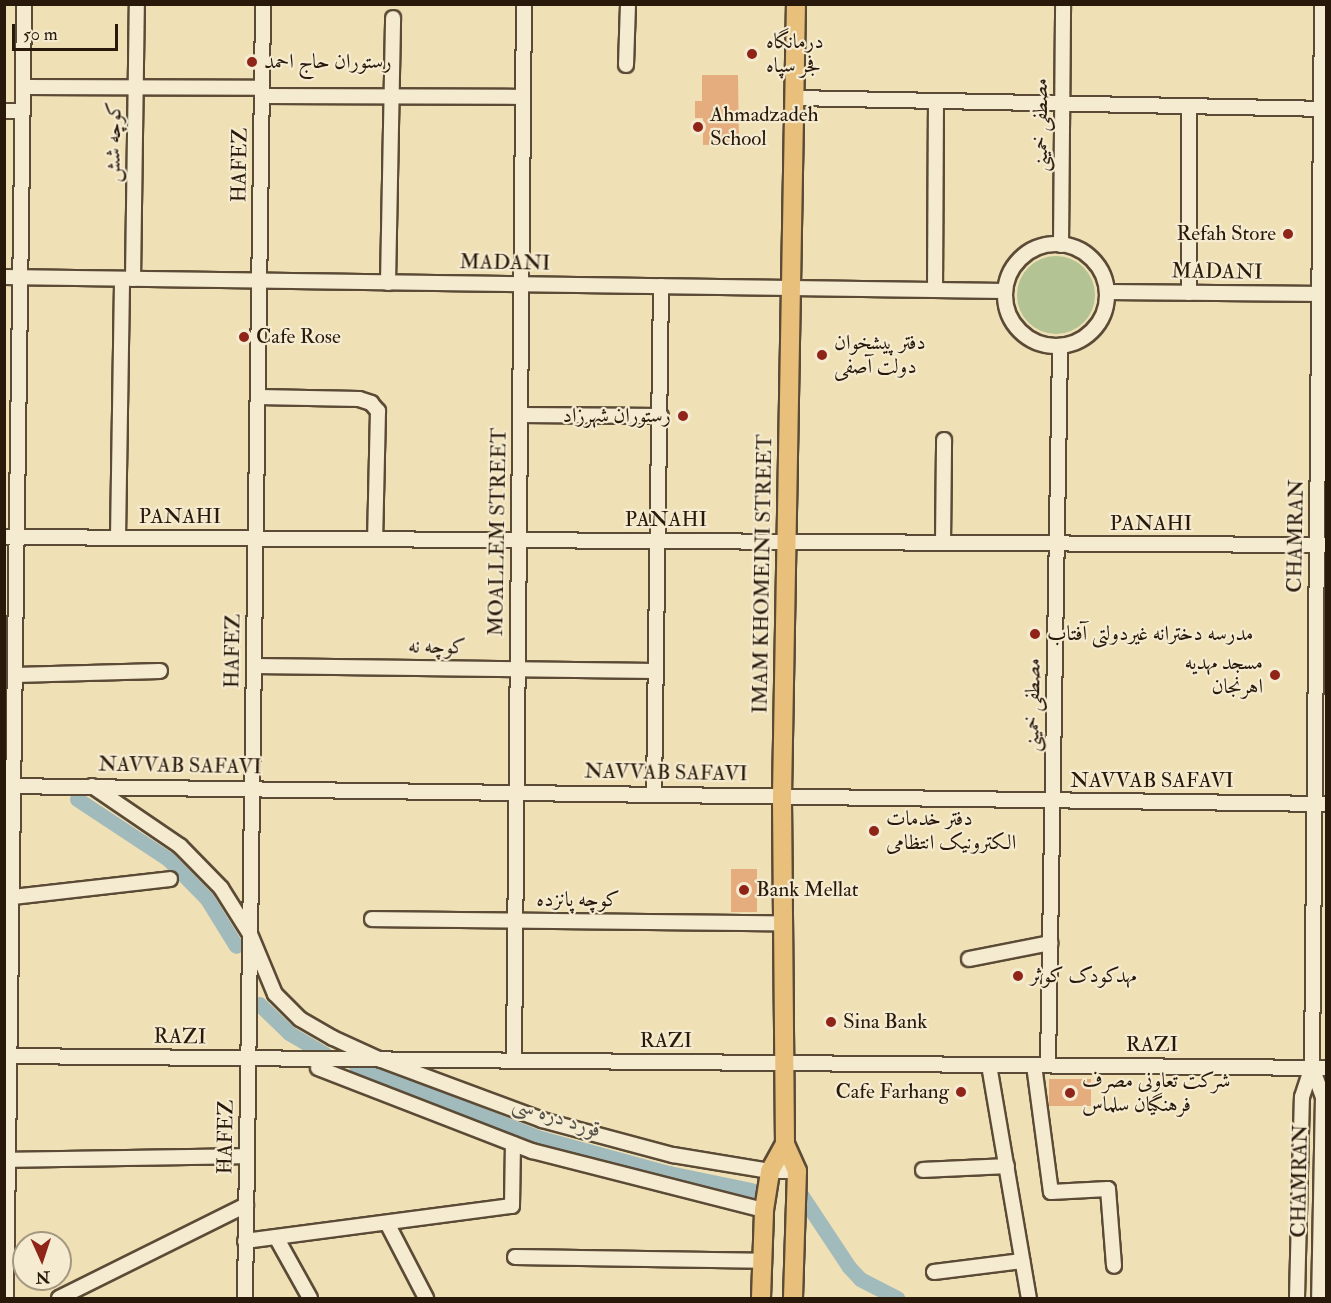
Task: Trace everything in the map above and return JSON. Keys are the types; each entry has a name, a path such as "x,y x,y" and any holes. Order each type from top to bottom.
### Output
{"main road":[{"name":"IMAM KHOMEINI STREET","path":"785,1144 782,796 789,288 796,4"},
{"path":"761,1299 764,1210 770,1171 785,1144"},
{"path":"785,1144 797,1171 793,1299"}],"street":[{"path":"6,1299 9,786 15,675 11,537 20,278 24,4"},
{"name":"کوچه شش","path":"118,538 136,88 137,4"},
{"name":"HAFEZ","path":"244,1299 263,4"},
{"name":"MOALLEM STREET","path":"514,1061 524,4"},
{"path":"626,65 628,4"},
{"name":"مصطفی خمینی","path":"1061,245 1063,4"},
{"name":"CHAMRAN","path":"1297,1299 1302,1097 1312,1067 1320,804 1324,109 1322,4"},
{"path":"388,283 393,18"},
{"path":"23,87 523,98"},
{"path":"794,98 1324,109"},
{"path":"935,290 936,101"},
{"path":"1189,106 1190,292"},
{"path":"4,111 23,111"},
{"path":"1061,245 1078,249 1098,267 1107,292 1106,306 1093,330 1083,339 1060,346 1039,344 1025,336 1014,324 1007,310 1005,291 1014,267 1023,256 1036,249 1061,245"},
{"name":"MADANI","path":"4,277 1005,291"},
{"path":"654,794 662,286"},
{"name":"MADANI","path":"1107,292 1323,294"},
{"name":"مصطفی خمینی","path":"1048,1065 1060,346"},
{"path":"258,397 359,399 371,403 378,411 375,539"},
{"path":"520,415 661,416"},
{"path":"944,440 944,543"},
{"name":"PANAHI","path":"11,537 1322,545"},
{"name":"کوچه نه","path":"254,666 655,671"},
{"path":"15,675 160,671"},
{"path":"4,711 14,722"},
{"name":"NAVVAB SAFAVI","path":"9,786 1320,804"},
{"path":"92,786 180,846 221,888 250,934 275,994 300,1019 381,1060 542,1120 673,1155 770,1171 797,1171"},
{"path":"8,897 171,879"},
{"name":"کوچه پانزده","path":"372,919 783,923"},
{"path":"969,958 1050,943"},
{"name":"RAZI","path":"7,1056 1326,1068"},
{"path":"989,1065 1029,1299"},
{"path":"1034,1065 1051,1192 1108,1190 1114,1266"},
{"name":"CHAMRAN","path":"1312,1067 1323,1097 1319,1299"},
{"path":"318,1068 513,1144 666,1187 764,1210"},
{"path":"245,1241 512,1206 513,1144"},
{"path":"6,1160 246,1156"},
{"path":"923,1170 1007,1166"},
{"path":"59,1299 246,1205"},
{"path":"387,1222 426,1299"},
{"path":"276,1237 310,1299"},
{"path":"515,1257 761,1261"},
{"path":"934,1272 1023,1262"}],"green space":[{"path":"1056,256 1071,259 1084,267 1092,280 1095,295 1092,310 1084,323 1071,331 1056,334 1041,331 1028,323 1020,310 1017,295 1020,280 1028,267 1041,259"}],"building":[{"path":"702,75 738,75 739,144 703,145 703,118 695,118 695,101 702,101"},
{"name":"Bank Mellat","path":"731,869 757,869 757,912 731,912"},
{"name":"شرکت تعاونی مصرف فرهنگیان سلماس","path":"1049,1079 1091,1079 1091,1106 1049,1106"}],"waterway":[{"path":"77,799 168,859 207,899 236,946"},
{"name":"قورد دره سی","path":"259,1004 289,1033 325,1054"},
{"name":"قورد دره سی","path":"356,1066 537,1137 669,1173 751,1190"},
{"path":"802,1196 849,1267 860,1279 897,1298"}],"place":[{"name":"درمانگاه فجر سپاه","path":"752,54"},
{"name":"رستوران حاج احمد","path":"252,62"},
{"name":"Ahmadzadeh School","path":"698,127"},
{"name":"Refah Store","path":"1288,234"},
{"name":"Cafe Rose","path":"244,337"},
{"name":"دفتر پیشخوان دولت آصفی","path":"822,355"},
{"name":"رستوران شهرزاد","path":"683,416"},
{"name":"مدرسه دخترانه غیردولتی آفتاب","path":"1035,634"},
{"name":"مسجد مهدیه اهرنجان","path":"1275,675"},
{"name":"دفتر خدمات الکترونیک انتظامی","path":"874,831"},
{"name":"Bank Mellat","path":"744,890"},
{"name":"مهدکودک کوثر","path":"1018,976"},
{"name":"Sina Bank","path":"831,1022"},
{"name":"Cafe Farhang","path":"961,1092"},
{"name":"شرکت تعاونی مصرف فرهنگیان سلماس","path":"1070,1093"}]}
